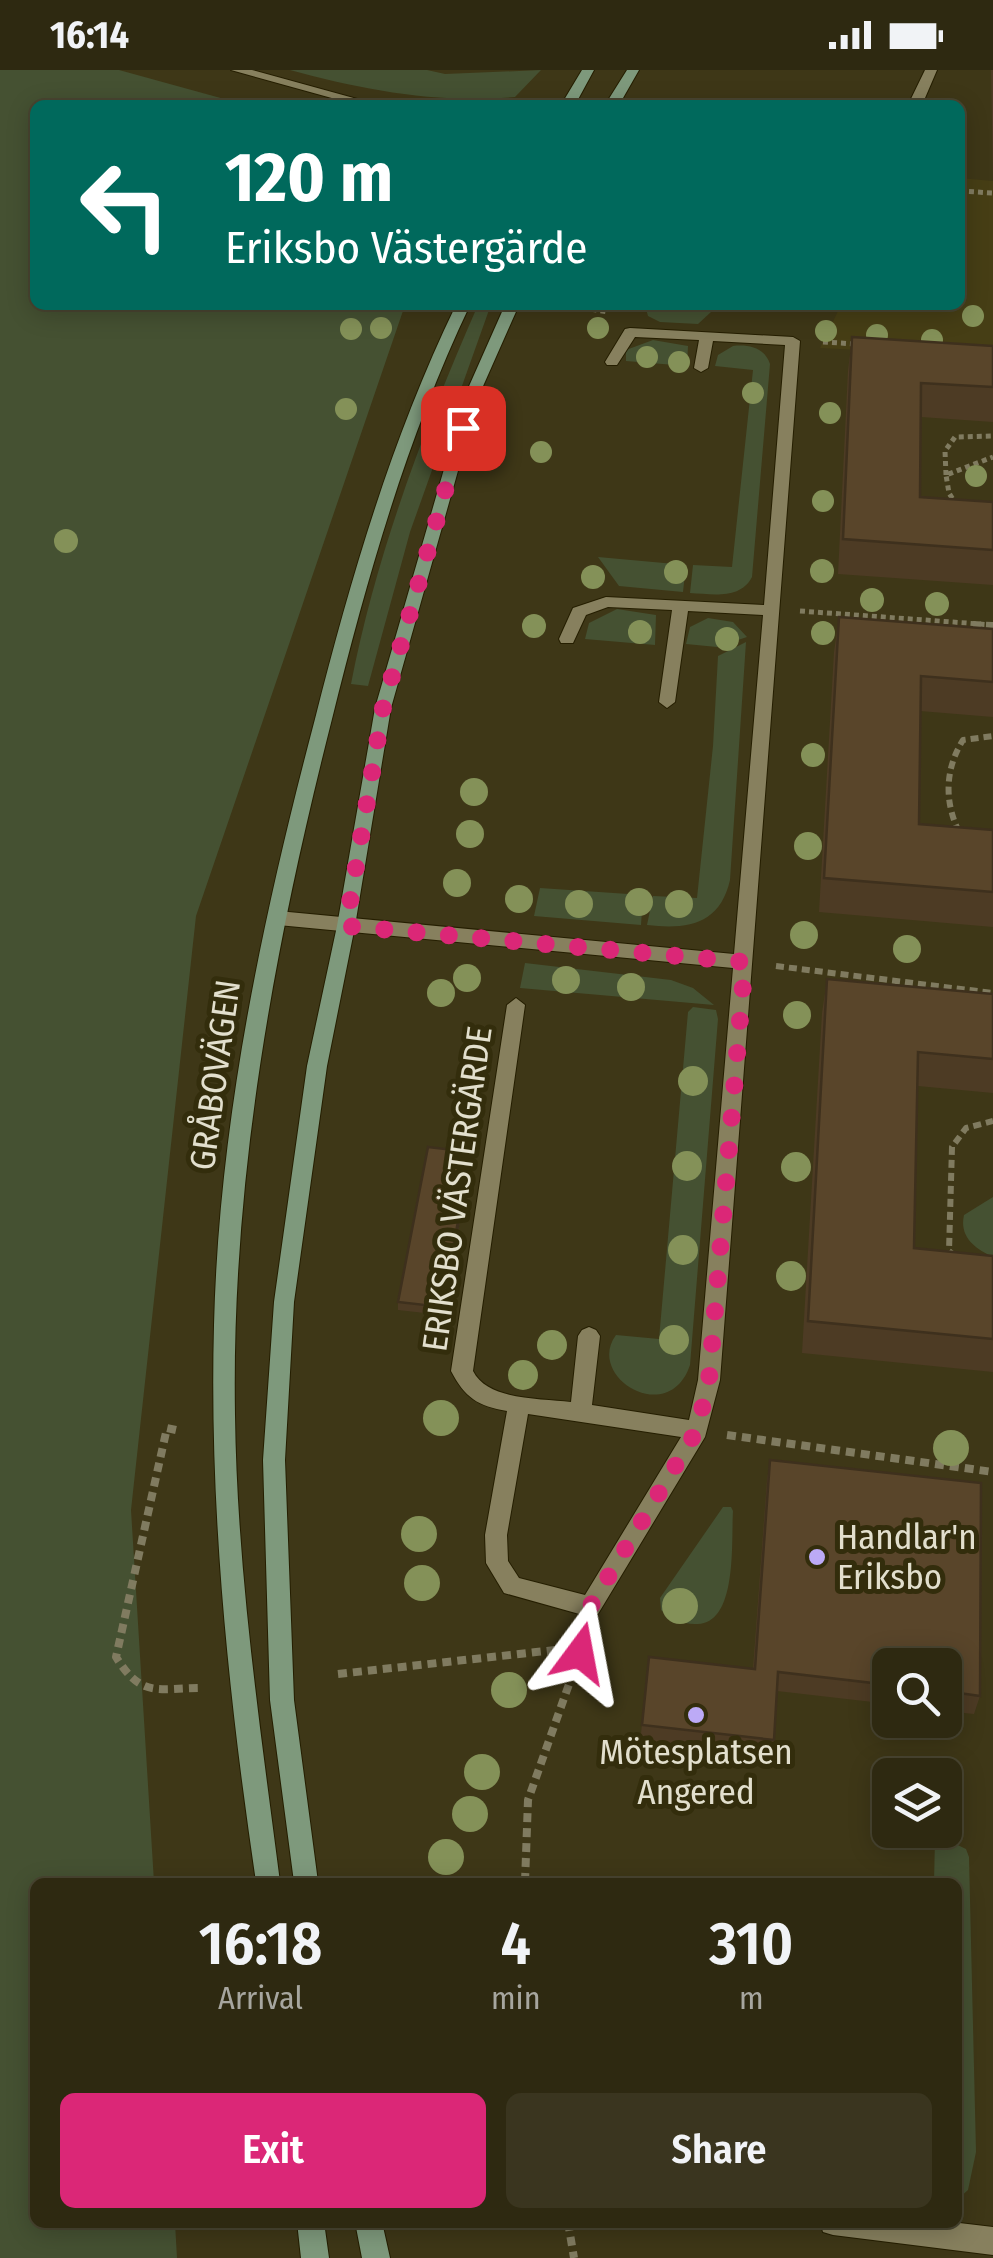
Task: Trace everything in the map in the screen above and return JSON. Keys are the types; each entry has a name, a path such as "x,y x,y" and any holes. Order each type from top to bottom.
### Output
{"main road":[{"path":"571,100 588,70"},
{"path":"615,100 633,70"},
{"name":"GRÅBOVÄGEN","path":"268,1878 232,1556 224,1415 226,1291 242,1123 278,918 310,768 380,515 461,310"},
{"path":"305,1878 282,1700 274,1460 284,1302 316,1066 346,926 383,708 473,392 510,310"},
{"path":"311,2228 314,2258"},
{"path":"369,2228 376,2258"}],"street":[{"path":"237,70 353,100"},
{"path":"917,100 931,70"},
{"path":"518,1405 500,1500 498,1564 512,1586 590,1607 697,1430 709,1380 793,341 630,332 612,362"},
{"path":"701,368 707,336"},
{"path":"567,639 579,612 606,602 770,610"},
{"path":"667,702 681,604"},
{"path":"278,918 745,962"},
{"name":"ERIKSBO VÄSTERGÄRDE","path":"516,1006 462,1371 470,1386 488,1400 697,1430"},
{"path":"580,1414 589,1336"},
{"path":"884,2228 993,2241"}],"path":[{"path":"965,192 993,193"},
{"path":"793,341 864,344"},
{"path":"961,512 949,494 945,452 956,437 993,436"},
{"path":"946,475 993,457"},
{"path":"770,610 993,625"},
{"path":"963,838 953,822 950,803 952,755 963,740 993,736"},
{"path":"745,962 993,993"},
{"path":"968,1265 949,1251 952,1147 966,1128 993,1121"},
{"path":"176,1430 167,1428 116,1657 132,1684 146,1688 203,1688"},
{"path":"697,1430 993,1472"},
{"path":"525,1878 528,1800 580,1653 590,1607"},
{"path":"338,1674 555,1650 580,1653"},
{"path":"569,2228 574,2258"}],"shaded area":[{"path":"965,178 993,181 993,357 820,348 839,310 965,310"}],"green space":[{"path":"0,70 119,70 228,100 30,100 30,310 403,310 196,916 131,1510 154,1878 30,1878 30,2228 175,2228 177,2258 0,2258"},
{"path":"290,70 427,70 445,74 541,70 515,97 458,99 401,94"},
{"path":"476,310 488,310 410,532 368,686 351,684 388,539 439,397"},
{"path":"646,310 711,312 698,324 660,322 648,316"},
{"path":"653,340 688,346 687,366 626,361 626,350"},
{"path":"733,346 756,348 770,364 752,577 733,592 690,593 693,565 732,567 753,370 715,366 718,355"},
{"path":"598,557 686,565 683,592 619,586"},
{"path":"617,609 656,615 655,645 585,639 589,623"},
{"path":"708,618 733,622 747,637 717,647 686,644 690,627"},
{"path":"746,642 730,880 725,895 719,906 700,921 676,926 647,925 653,896 697,898 718,656"},
{"path":"540,888 643,895 641,925 534,916"},
{"path":"525,963 671,980 693,988 714,1005 520,988"},
{"path":"693,1007 716,1010 718,1019 690,1365 680,1384 665,1393 649,1394 620,1380 609,1351 616,1335 659,1339 688,1012"},
{"path":"993,1197 993,1257 970,1241 963,1223 964,1215"},
{"path":"723,1507 733,1511 726,1595 711,1620 698,1624 678,1621 661,1610 660,1598"},
{"path":"935,1848 966,1849 976,2152 968,2190 962,2195 962,1878 934,1878"}],"building":[{"path":"852,337 993,346 993,387 921,383 920,497 993,502 993,550 843,539"},
{"path":"839,617 993,629 993,682 921,676 919,824 993,830 993,892 824,878"},
{"path":"827,979 993,994 993,1059 918,1052 914,1248 993,1256 993,1339 808,1321"},
{"path":"428,1147 471,1152 442,1307 398,1302"},
{"path":"770,1460 981,1483 980,1696 962,1693 962,1648 872,1648 872,1683 778,1672 774,1740 642,1725 649,1657 755,1669"}],"place":[{"name":"Handlar'n Eriksbo","path":"817,1557"},
{"name":"Mötesplatsen Angered","path":"696,1715"}],"route":[{"path":"463,428 383,708 346,926 745,962 709,1380 697,1430 590,1607 580,1653"}]}
